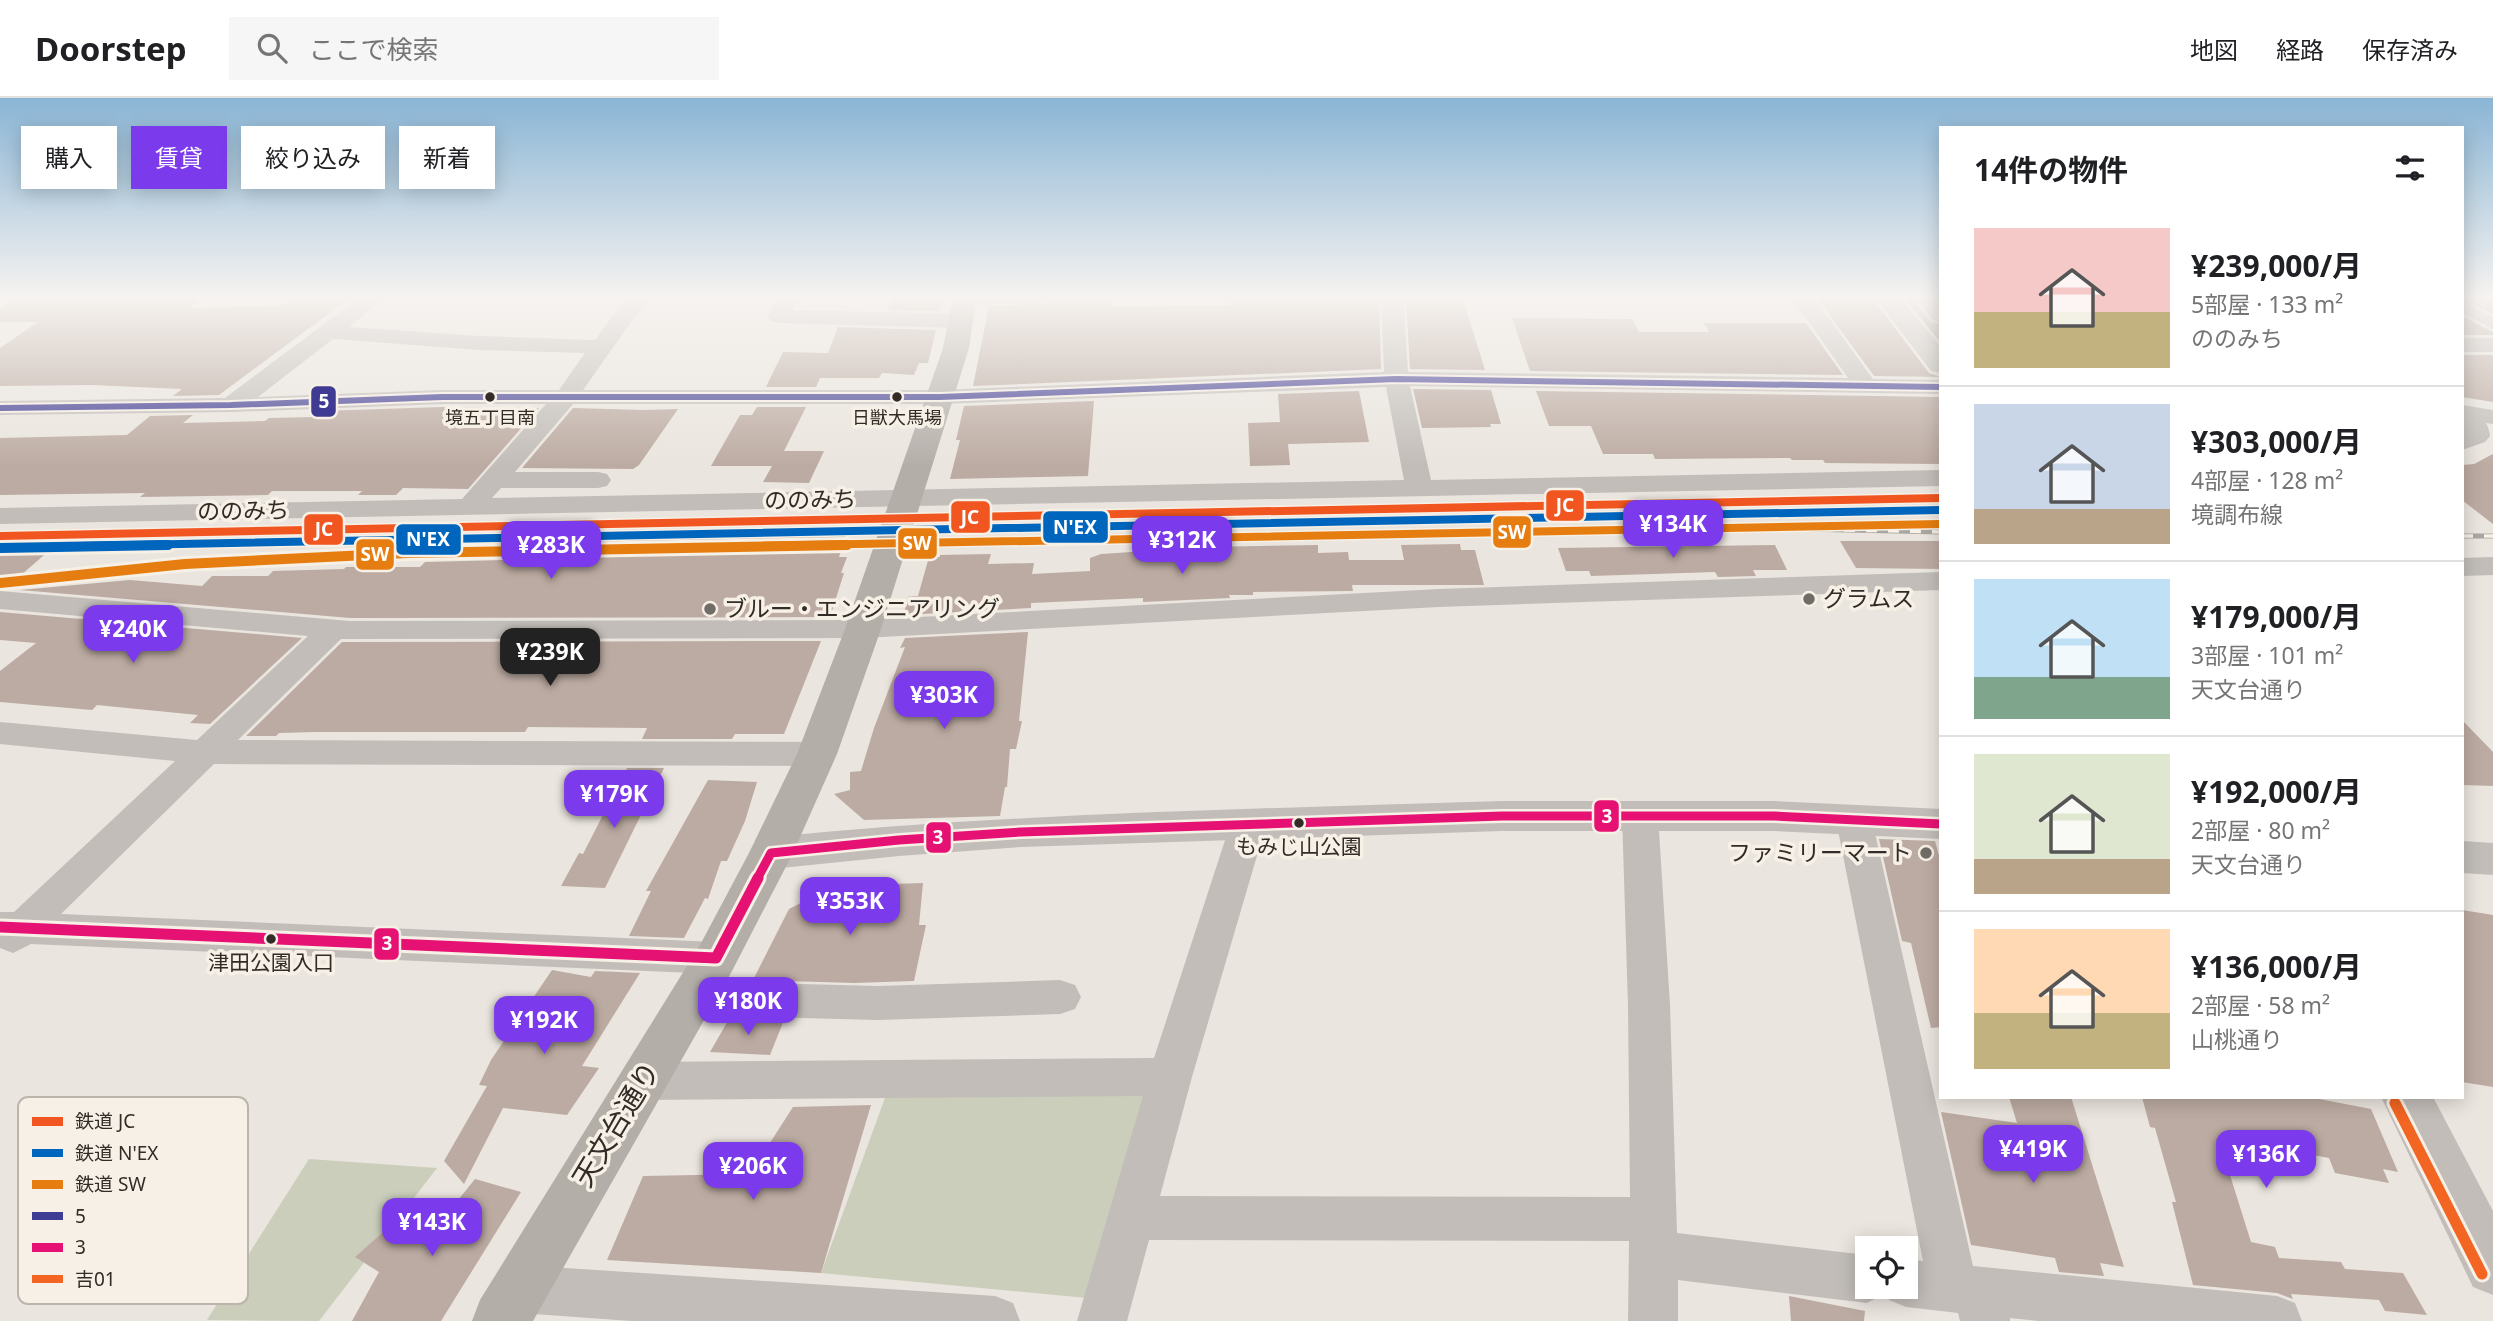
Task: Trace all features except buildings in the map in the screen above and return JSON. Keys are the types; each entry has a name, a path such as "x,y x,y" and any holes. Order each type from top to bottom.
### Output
{"main road":[{"name":"天文台通り","path":"510,1305 704,978 771,853 817,754 863,629 955,352"}],"street":[{"path":"231,405 301,352"},
{"path":"469,508 566,397 599,352"},
{"path":"1395,352 1396,379 1419,488"},
{"path":"1842,352 1865,385"},
{"path":"0,408 231,405 442,397 940,397 1396,379 1939,387"},
{"name":"ののみち","path":"0,516 1939,478"},
{"path":"492,480 597,480"},
{"path":"2464,567 2493,566"},
{"path":"0,600 334,628 863,629 1426,599 1939,581"},
{"path":"7,935 205,752 334,628"},
{"path":"0,733 205,752 817,754"},
{"path":"1640,815 1651,1042 1653,1321"},
{"path":"771,853 899,840 1021,832 1502,816 1774,816 1939,824"},
{"path":"1854,820 1956,1296 2277,1321"},
{"path":"1102,1321 1170,1077 1248,825"},
{"path":"2464,857 2493,859"},
{"path":"7,935 441,944 878,1003 1060,997"},
{"path":"642,1081 1170,1077"},
{"path":"2407,1099 2493,1268"},
{"path":"1131,1218 1654,1237 1855,1277"},
{"path":"510,1305 995,1321"}],"green space":[{"path":"889,1087 1146,1088 1087,1298 821,1273"},
{"path":"309,1159 437,1168 319,1321 207,1320 217,1304 248,1304 248,1255"}],"railway":[{"path":"1756,528 1939,532"},
{"path":"2464,536 2493,536"}],"rail line":[{"name":"JC","path":"0,536 1939,498"},
{"name":"N'EX","path":"0,548 1939,510"},
{"name":"SW","path":"0,583 185,564 408,553 1939,524"}],"transit line":[{"name":"5","path":"0,408 231,405 442,397 940,397 1396,379 1939,387"},
{"name":"3","path":"0,927 716,958 771,853 899,840 1021,832 1502,816 1774,816 1939,824"},
{"name":"吉01","path":"2395,1103 2482,1274"}],"place":[{"name":"境五丁目南","path":"490,397"},
{"name":"日獣大馬場","path":"897,397"},
{"name":"グラムス","path":"1809,599"},
{"name":"ブルー・エンジニアリング","path":"710,609"},
{"name":"もみじ山公園","path":"1299,823"},
{"name":"ファミリーマート","path":"1926,853"},
{"name":"津田公園入口","path":"271,939"}]}
